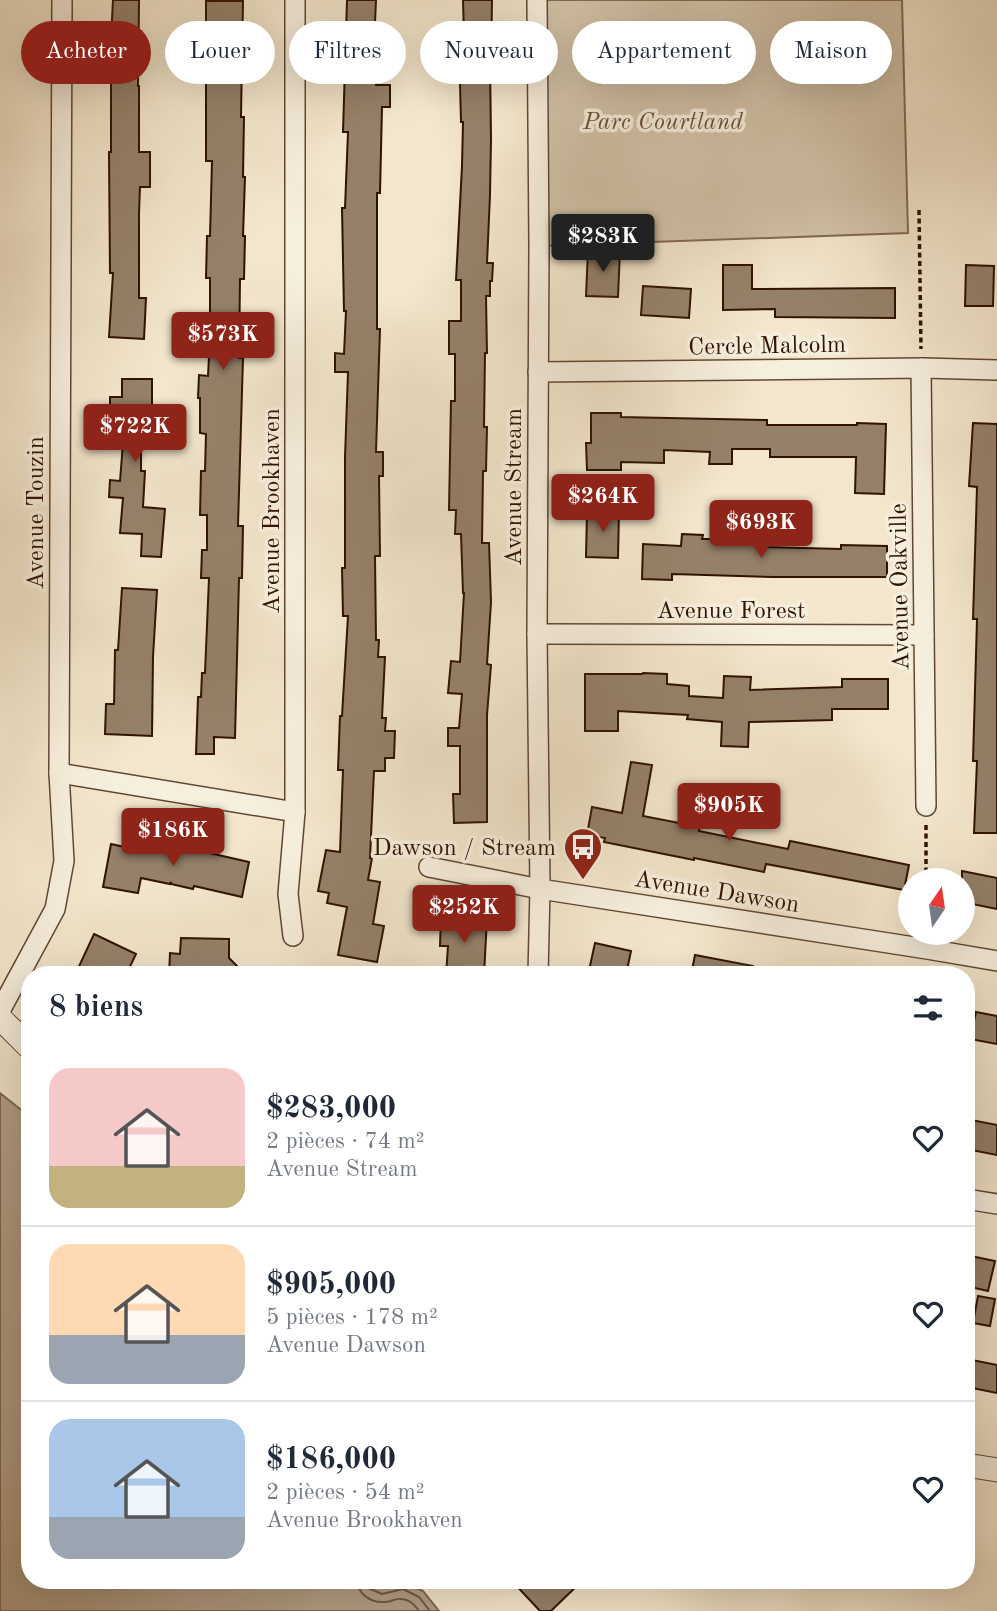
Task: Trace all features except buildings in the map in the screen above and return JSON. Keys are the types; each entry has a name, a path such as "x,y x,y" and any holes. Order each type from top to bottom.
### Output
{"street":[{"name":"Avenue Touzin","path":"24,966 55,909 64,861 59,773 62,0"},
{"name":"Avenue Brookhaven","path":"293,936 288,894 295,812 295,0"},
{"name":"Avenue Stream","path":"537,0 538,966"},
{"name":"Cercle Malcolm","path":"538,372 921,368 997,370"},
{"name":"Avenue Oakville","path":"921,368 926,806"},
{"name":"Avenue Forest","path":"537,634 924,635"},
{"path":"59,773 295,812"},
{"name":"Avenue Dawson","path":"429,867 540,889 997,961"},
{"name":"Avenue Touzin","path":"0,1011 21,972"},
{"path":"0,1018 21,1039"},
{"path":"975,1201 997,1205"},
{"path":"975,1466 997,1470"}],"path":[{"path":"919,210 921,368"},
{"path":"926,806 926,868"}],"green space":[{"name":"Parc Courtland","path":"545,0 902,0 908,233 539,246 543,84 558,84 558,21 544,21"}],"water":[{"path":"0,1093 21,1110 21,1589 419,1589 439,1611 0,1611"}],"place":[{"name":"Dawson / Stream","path":"583,881"}]}
